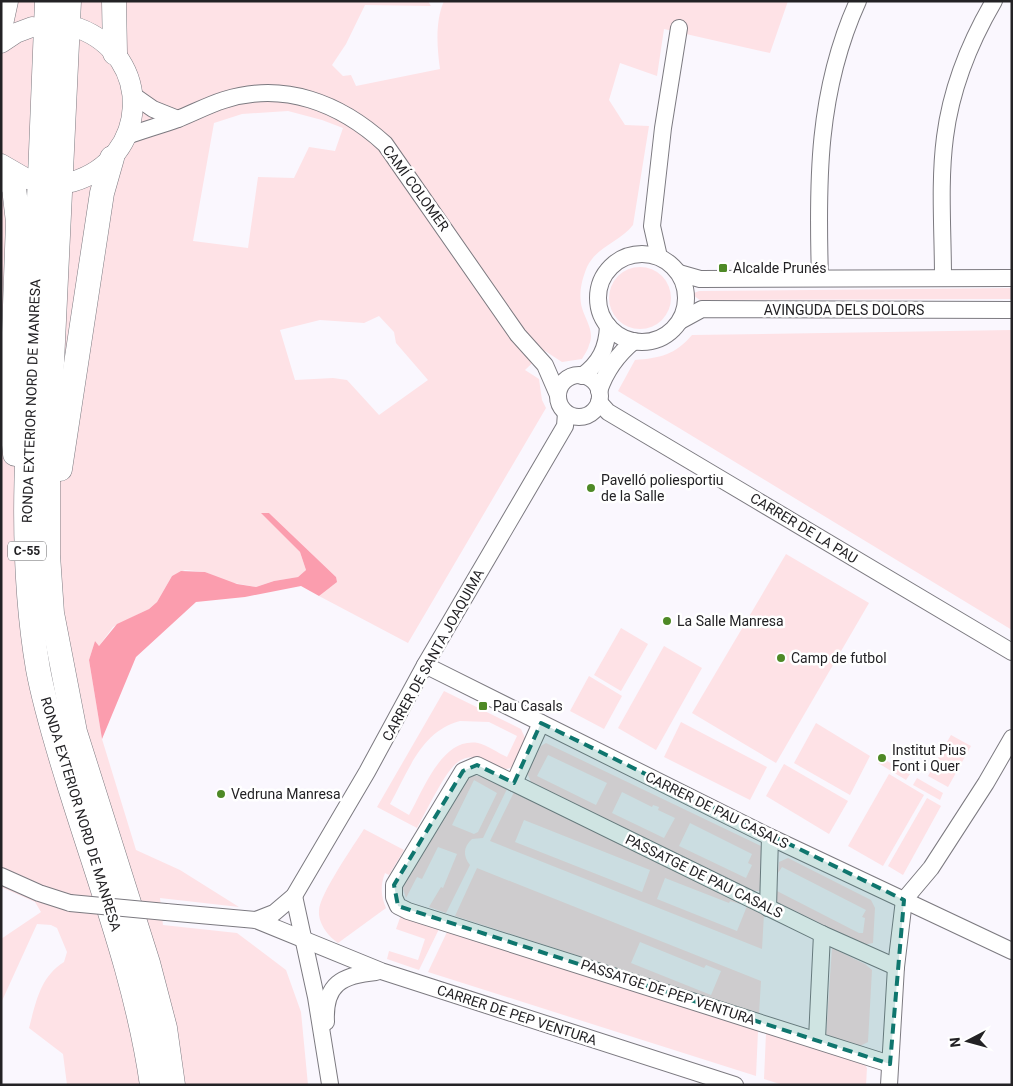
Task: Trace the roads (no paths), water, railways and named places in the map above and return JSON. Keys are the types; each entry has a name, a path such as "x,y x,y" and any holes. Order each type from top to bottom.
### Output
{"highway":[{"path":"1,24 6,1"},
{"name":"RONDA EXTERIOR NORD DE MANRESA","path":"47,1 27,448 37,559 52,613 75,732 148,963 166,1028 173,1085"},
{"name":"RONDA EXTERIOR NORD DE MANRESA","path":"69,1 48,448 31,617 39,672 58,748 127,967 145,1034 152,1085"},
{"path":"114,1 115,53"},
{"path":"37,559 84,303 102,193 112,158"},
{"path":"1,166 14,188 18,222 11,416 37,559"}],"main road":[{"path":"1,43 16,33 32,27"},
{"path":"72,182 94,173 112,158 127,136 131,122 133,94 127,72 115,53 98,38 78,28"},
{"path":"1,166 27,179"}],"street":[{"path":"820,278 818,192 822,128 830,82 849,22 858,1"},
{"path":"943,278 942,161 945,135 959,78 976,35 994,1"},
{"path":"632,254 643,253 659,256 679,273 686,288 687,300 680,321 669,333 660,338 644,342 620,336 608,326 600,308 598,293 611,267 632,254 648,236 652,226 663,128 679,28"},
{"name":"CAMÍ COLOMER","path":"127,136 178,119 225,100 270,92 321,101 363,124 385,144 518,335 545,365 558,395"},
{"path":"133,94 153,109 178,119"},
{"path":"652,226 659,256"},
{"path":"679,273 700,279 1012,278"},
{"name":"AVINGUDA DELS DOLORS","path":"680,321 702,309 1012,310"},
{"path":"608,326 607,341 602,355 592,369 564,381 558,395 560,405 566,413 574,417 587,416 595,410 604,377 619,353 634,341"},
{"name":"CAMÍ COLOMER","path":"545,365 579,376"},
{"path":"579,376 592,380 599,396"},
{"name":"CARRER DE LA PAU","path":"599,396 608,412 1012,652"},
{"name":"CARRER DE SANTA JOAQUIMA","path":"256,920 274,913 294,896 367,772 425,665 565,426 566,413"},
{"name":"CARRER DE PAU CASALS","path":"425,665 770,837 1012,951"},
{"path":"514,783 541,724"},
{"path":"889,1085 896,967 904,900 931,868 986,784 1012,738"},
{"name":"PASSATGE DE PAU CASALS","path":"446,922 398,906 394,897 394,885 463,771 470,766 477,766 822,934 896,967"},
{"path":"768,908 770,837"},
{"path":"1,876 39,893 70,903 227,919 256,920"},
{"path":"294,896 316,997 330,1084"},
{"name":"CARRER DE PEP VENTURA","path":"256,920 381,971 735,1085"},
{"name":"PASSATGE DE PEP VENTURA","path":"446,922 890,1064"},
{"path":"817,1040 822,934"},
{"path":"330,1084 325,1011 331,993 344,978 357,974 381,971"}],"place":[{"name":"Alcalde Prunés","path":"723,268"},
{"name":"Pavelló poliesportiu de la Salle","path":"591,488"},
{"name":"La Salle Manresa","path":"667,621"},
{"name":"Camp de futbol","path":"781,658"},
{"name":"Pau Casals","path":"483,706"},
{"name":"Institut Pius Font i Quer","path":"882,758"},
{"name":"Vedruna Manresa","path":"221,794"}]}
